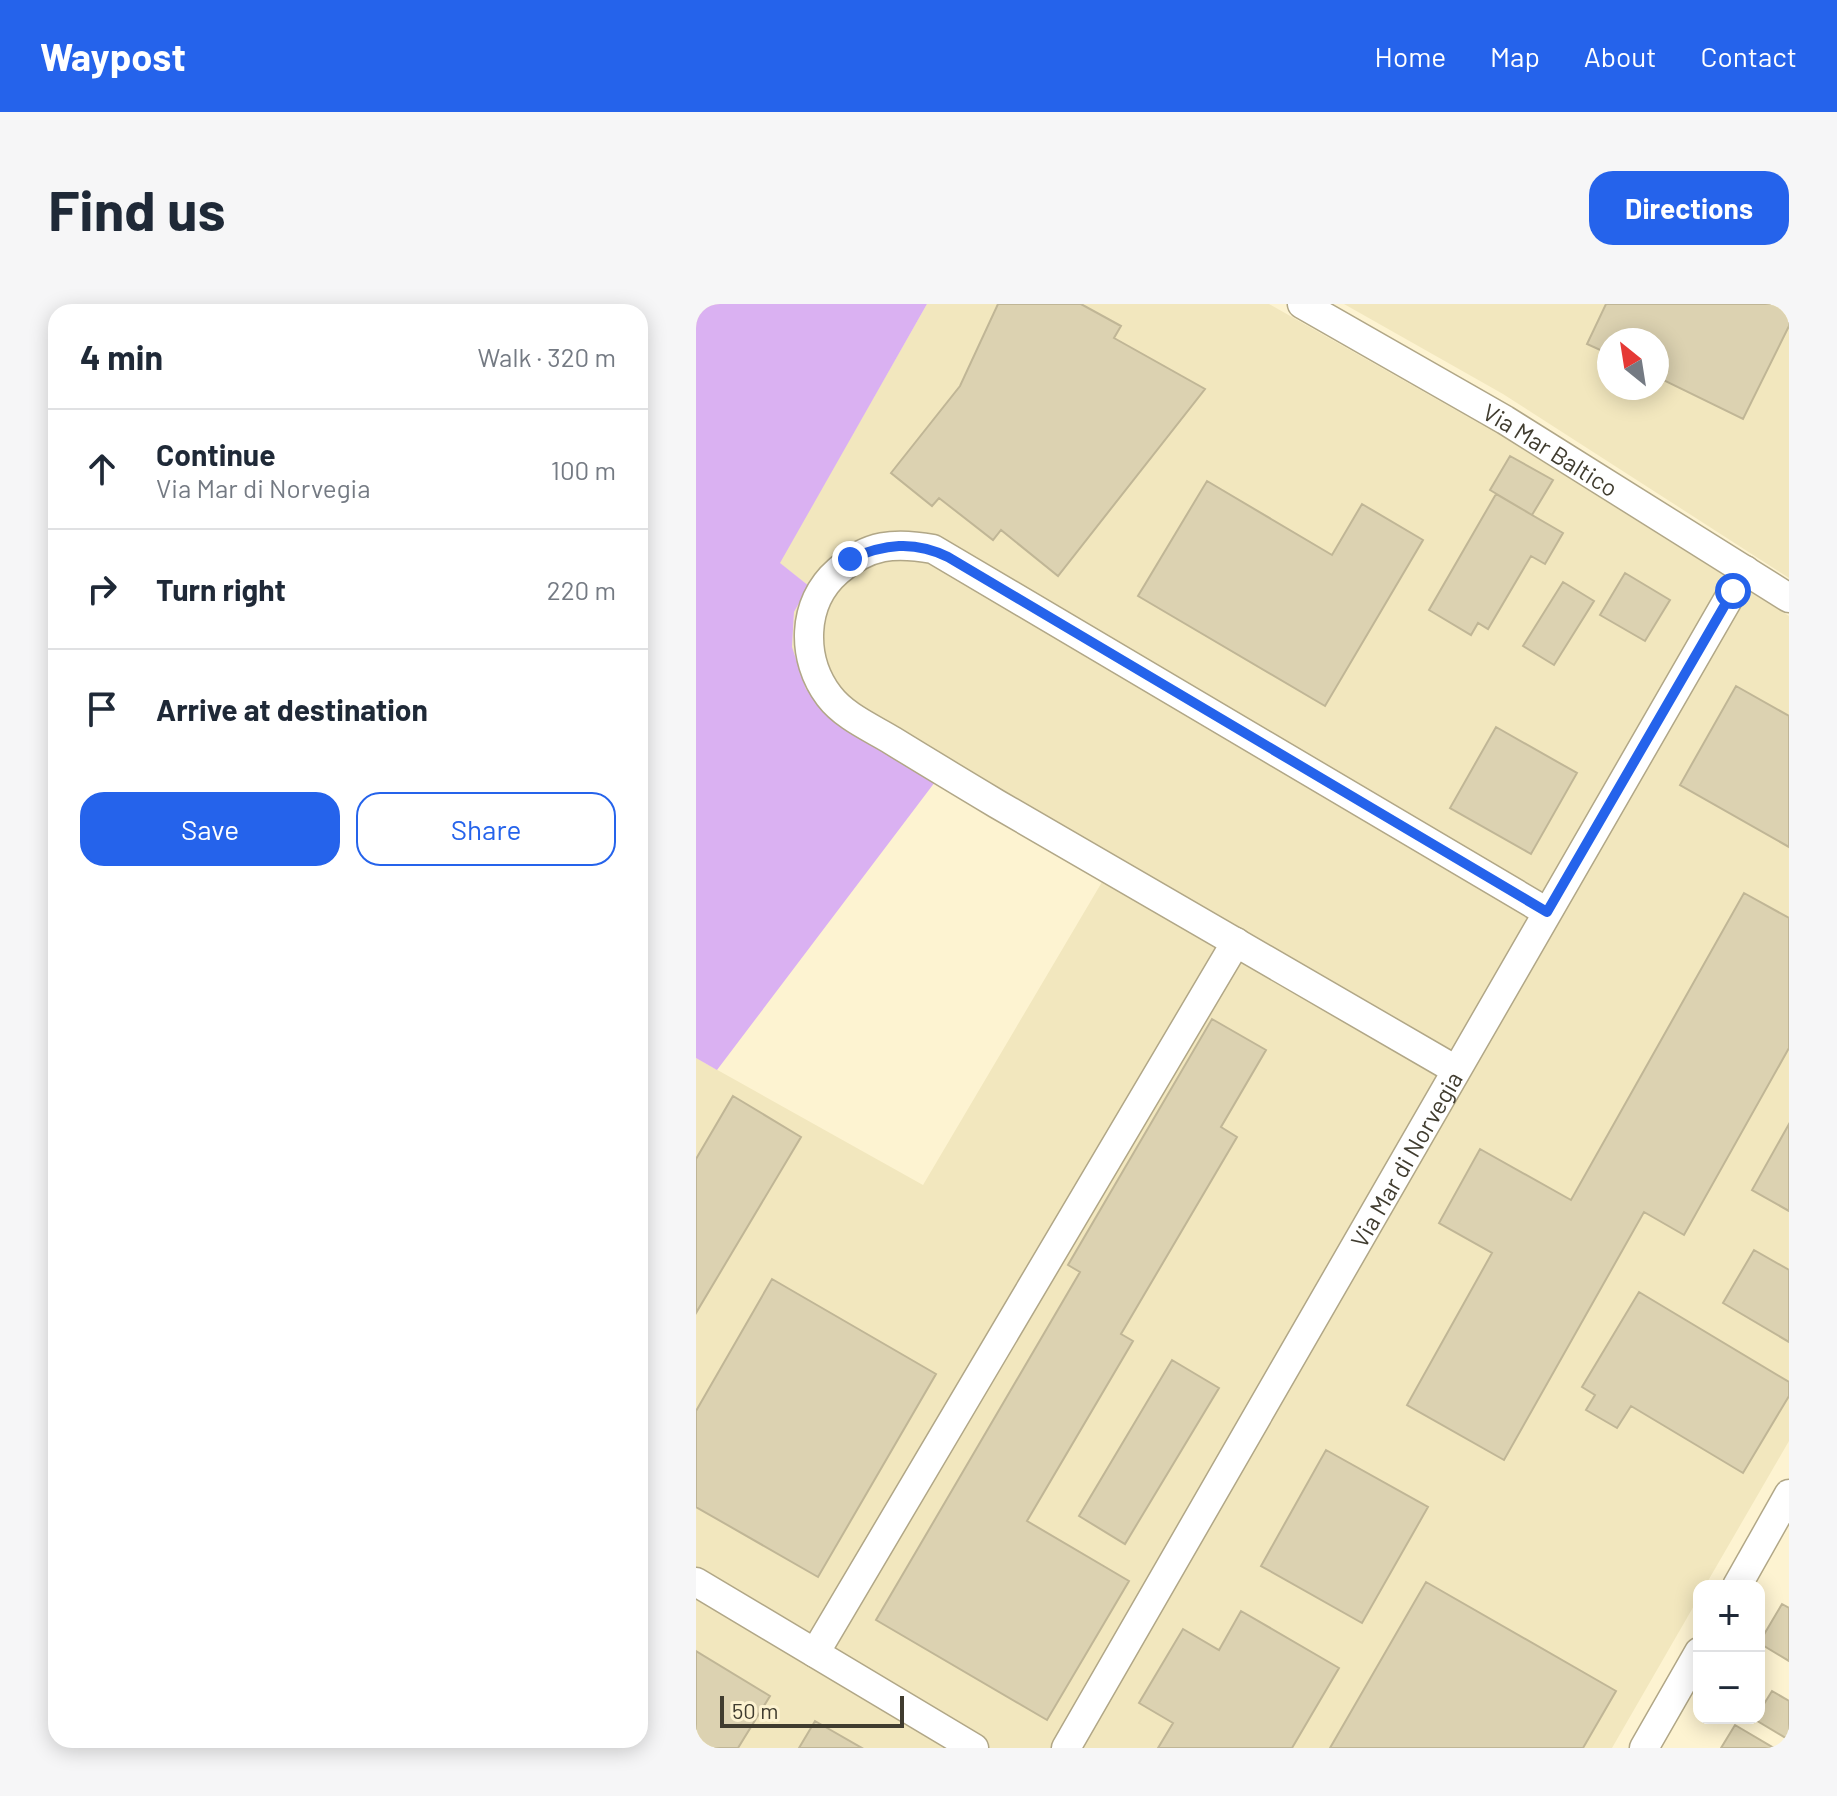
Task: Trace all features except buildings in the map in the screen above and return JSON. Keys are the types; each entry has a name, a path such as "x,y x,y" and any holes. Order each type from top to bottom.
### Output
{"street":[{"name":"Via Mar Baltico","path":"1308,305 1505,420 1789,598"},
{"path":"1456,1070 968,787 849,714 831,699 819,682 811,662 808,638 811,614 819,595 831,577 850,559 875,548 904,544 933,549 1547,912"},
{"name":"Via Mar di Norvegia","path":"1066,1748 1745,570"},
{"path":"815,1653 1236,942"},
{"path":"1740,1580 1789,1494"},
{"path":"696,1582 961,1745"},
{"path":"1644,1748 1693,1662"}],"shaded area":[{"path":"696,304 927,304 780,563 809,586 794,612 792,647 806,689 835,722 935,782 717,1070 696,1058"},
{"path":"927,304 1269,304 1498,434 1789,616 1789,1441 1708,1580 1693,1580 1693,1607 1612,1748 696,1748 696,1058 923,1185 1102,882 835,722 806,689 792,648 794,612 809,586 779,563"},
{"path":"1344,304 1789,304 1789,578 1503,394"}],"route":[{"path":"850,559 875,548 904,544 933,549 1547,912 1733,591"}]}
